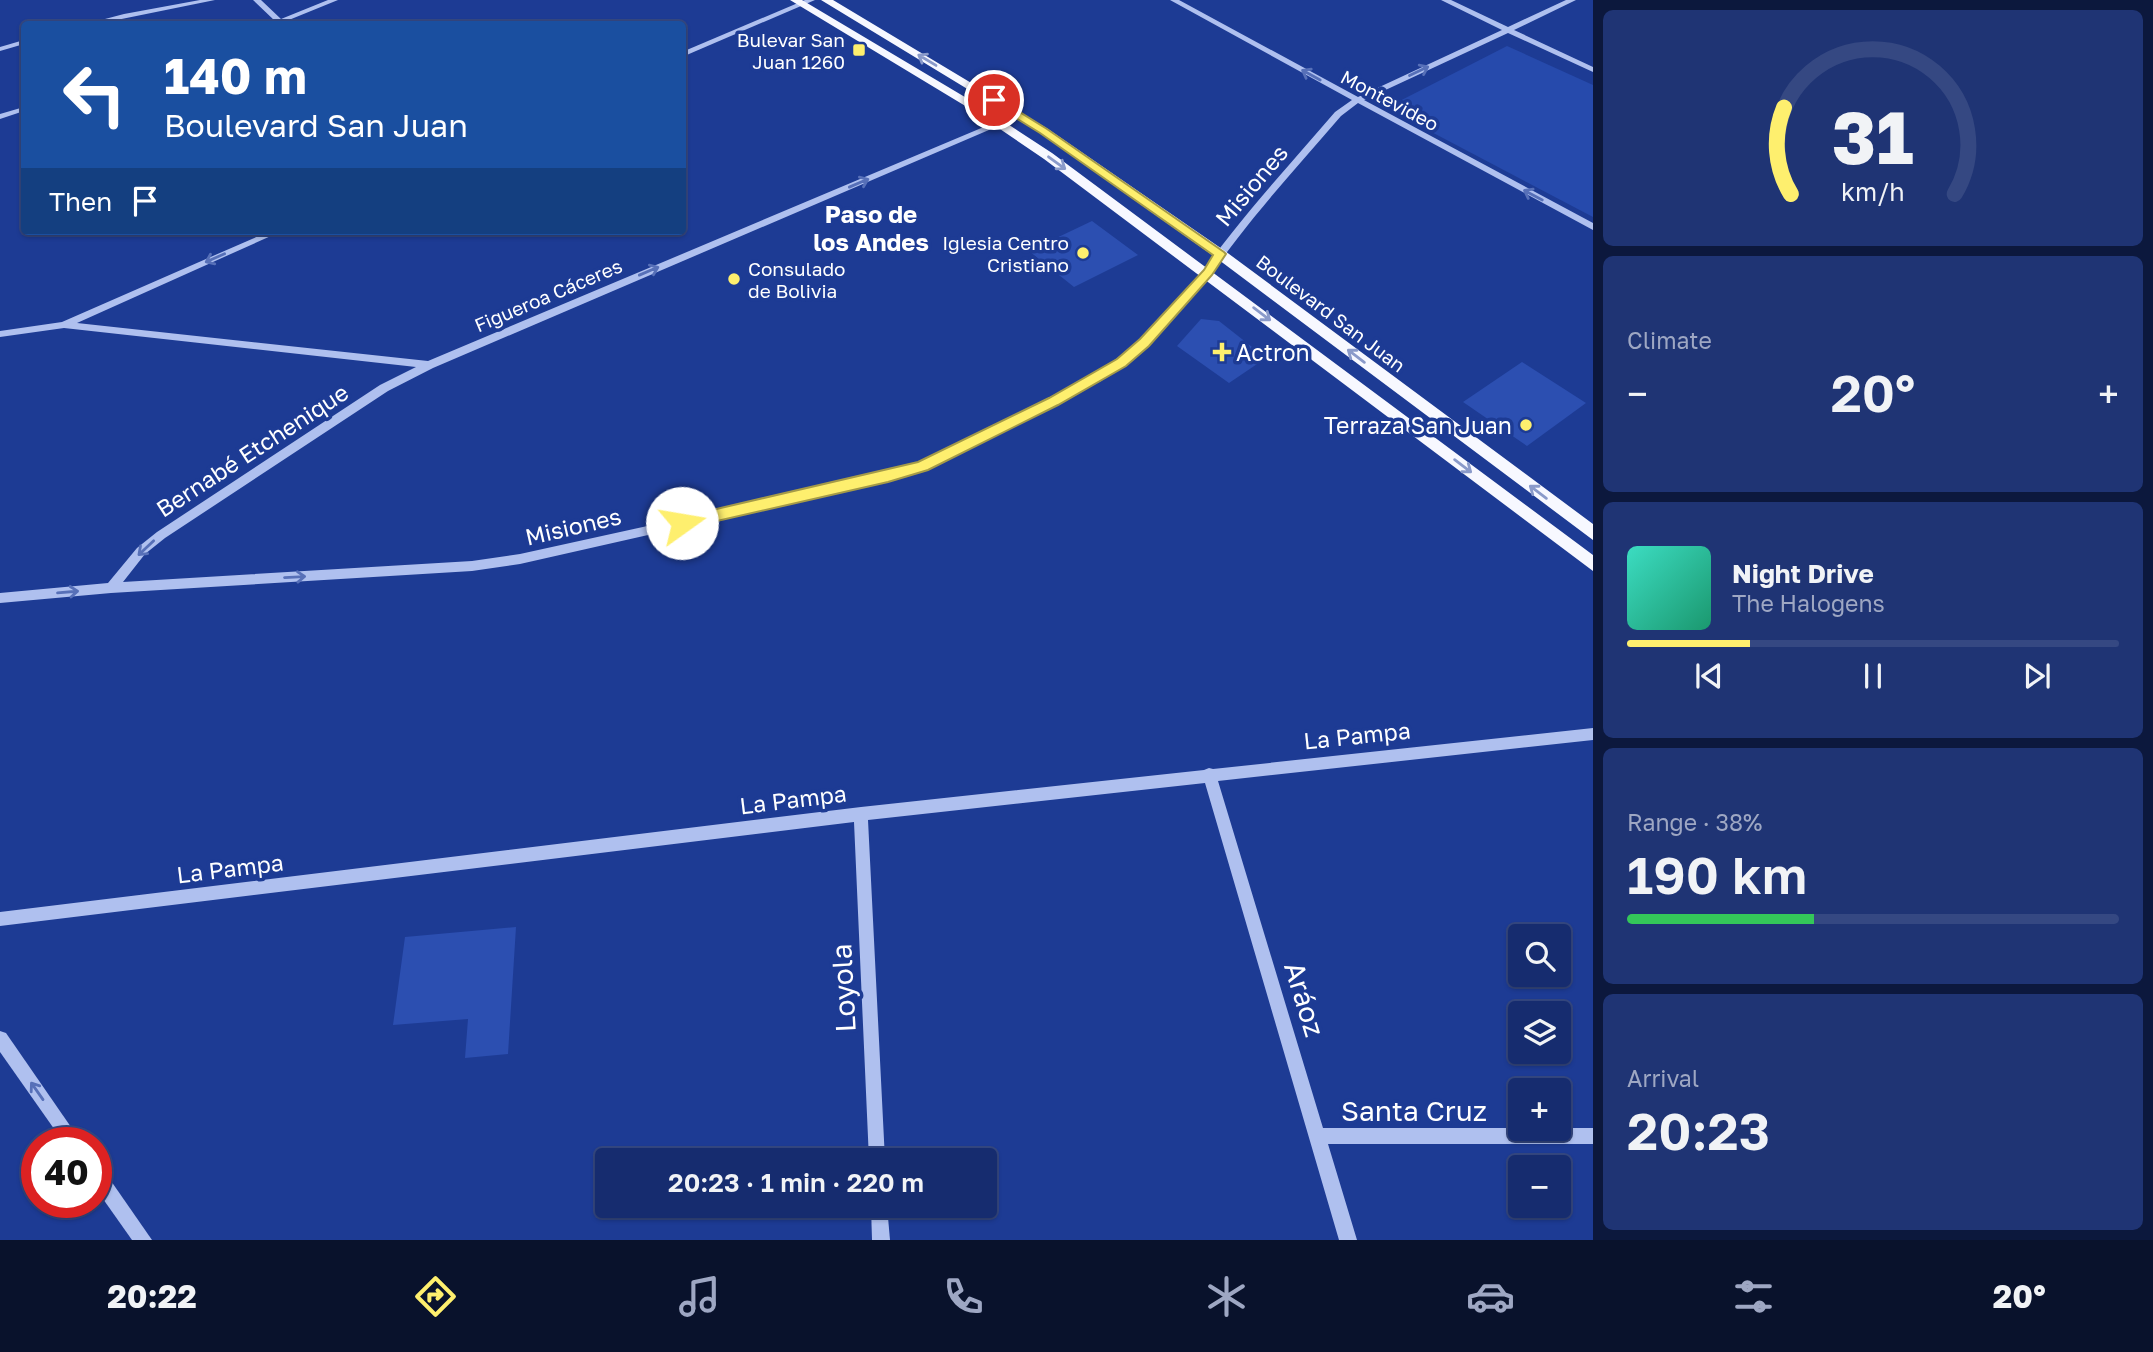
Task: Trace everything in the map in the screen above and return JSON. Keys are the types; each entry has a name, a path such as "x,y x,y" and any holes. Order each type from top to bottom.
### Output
{"main road":[{"name":"Boulevard San Juan","path":"826,0 1020,116 1220,254 1593,533"},
{"name":"Boulevard San Juan","path":"803,1 1000,125 1208,273 1593,564"}],"street":[{"path":"102,21 211,0"},
{"path":"257,0 275,21"},
{"path":"282,21 334,0"},
{"name":"Montevideo","path":"1174,0 1593,227"},
{"path":"1445,0 1593,69"},
{"name":"Misiones","path":"0,598 496,562 888,477 923,466 1097,378 1122,362 1144,343 1208,273 1220,254 1338,114 1357,100 1572,0"},
{"path":"686,53 803,1"},
{"path":"0,49 21,43"},
{"path":"0,117 21,110"},
{"name":"Figueroa Cáceres","path":"64,325 429,365 1020,116"},
{"path":"0,334 64,325 269,235"},
{"name":"Bernabé Etchenique","path":"111,588 141,551 161,535 384,388 429,365"},
{"name":"La Pampa","path":"0,919 861,814 1593,734"},
{"name":"Aráoz","path":"1209,774 1348,1240"},
{"name":"Loyola","path":"861,814 876,1148"},
{"path":"0,1039 63,1127"},
{"name":"Santa Cruz","path":"1319,1136 1593,1136"},
{"path":"112,1196 143,1240"},
{"path":"880,1218 881,1240"}],"shaded area":[{"path":"1507,46 1593,85 1593,217 1386,108"}],"building":[{"name":"Iglesia Centro Cristiano","path":"1092,221 1138,255 1074,287 1029,251"},
{"name":"Actron","path":"1201,319 1219,321 1266,358 1229,383 1177,346"},
{"name":"Terraza San Juan","path":"1522,362 1586,403 1527,446 1463,402"},
{"path":"516,927 508,1054 465,1058 468,1019 393,1025 405,937"}],"place":[{"name":"Bulevar San Juan 1260","path":"859,50"},
{"name":"Iglesia Centro Cristiano","path":"1083,253"},
{"name":"Consulado de Bolivia","path":"734,279"},
{"name":"Actron","path":"1222,352"},
{"name":"Terraza San Juan","path":"1526,425"}],"district":[{"name":"Paso de los Andes","path":"871,227"}],"route":[{"path":"682,523 888,477 923,466 1054,401 1122,362 1144,343 1208,273 1220,254 1044,131 994,100"}]}
